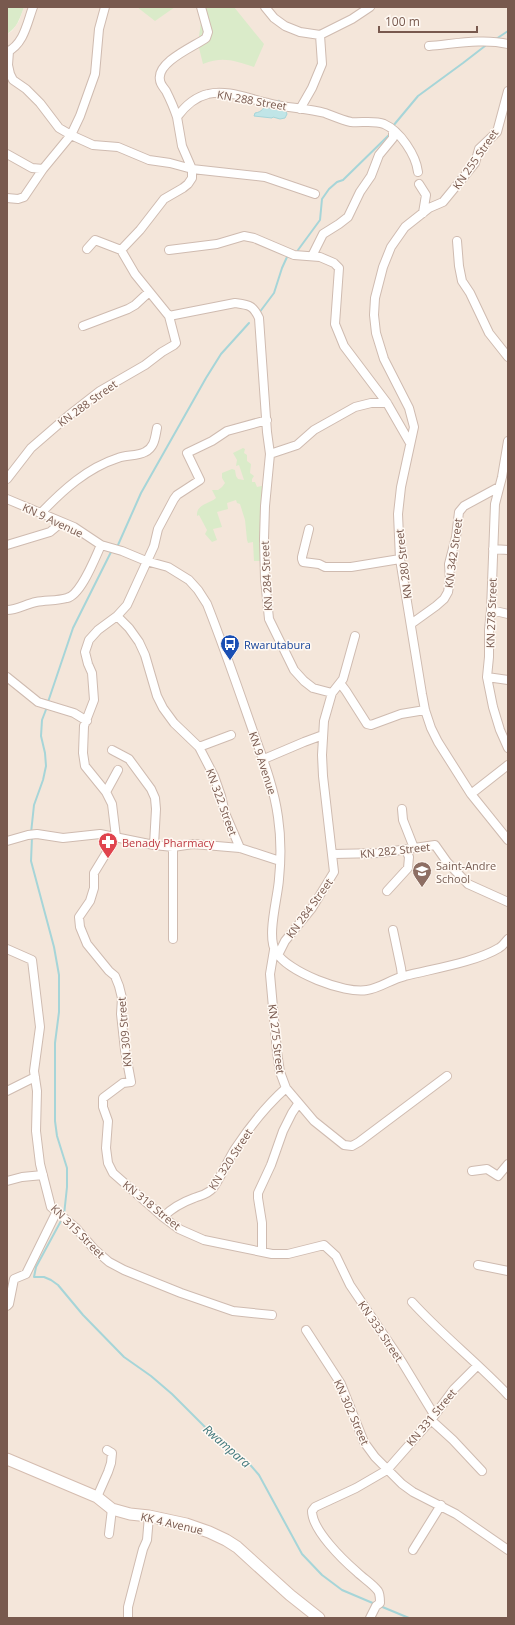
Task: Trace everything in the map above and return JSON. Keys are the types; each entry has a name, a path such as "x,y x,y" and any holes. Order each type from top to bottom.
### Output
{"main road":[{"name":"KK 4 Avenue","path":"7,1459 97,1496 112,1509 130,1514 149,1516 186,1524 226,1540 237,1547 290,1595 319,1618"}],"street":[{"path":"33,7 24,34 15,48 8,52 10,74 13,80 26,89 40,103 60,128 93,145 118,147 149,160 170,163 192,169 266,177 315,194"},
{"path":"7,198 18,199 24,197 43,169 71,135 80,116 95,74 99,29 105,7"},
{"path":"87,249 95,240 121,250 144,226 164,199 188,184 192,178 192,169 182,146 177,117 172,103 160,81 160,75 180,52 206,38 208,32 201,7"},
{"path":"265,7 274,18 285,26 300,32 320,35 352,19 370,7"},
{"path":"300,109 312,88 322,64 320,35"},
{"path":"429,46 483,42 508,44"},
{"name":"KN 255 Street","path":"443,202 475,162 479,149 497,132 508,91"},
{"name":"KN 288 Street","path":"177,117 187,105 196,98 209,93 218,92 250,98 268,104 325,113 350,122 384,124 393,130 411,151 414,156 418,172"},
{"path":"312,256 323,234 348,217 360,192 371,176 379,155 393,138 393,130"},
{"path":"7,154 32,168 43,169"},
{"path":"419,184 426,195 423,213"},
{"name":"KN 280 Street","path":"443,202 429,208 406,226 391,248 383,267 375,298 374,310 376,333 384,359 409,408 414,427 401,487 398,514 400,559 425,710 438,742 471,794 508,840"},
{"path":"169,250 217,244 244,236 254,238 294,255 312,256 328,260 339,268 335,324 344,346 387,403 410,443"},
{"path":"458,241 458,266 462,281 470,293 489,333 508,357"},
{"name":"KN 288 Street","path":"7,479 31,448 68,416 100,391 174,345 175,339 169,316 129,266 121,250"},
{"path":"83,326 128,309 135,305 149,292"},
{"name":"KN 284 Street","path":"169,316 235,303 246,304 254,308 259,318 270,454 265,506 264,539 265,579 269,619 294,670 313,688 332,693 324,720 322,755 324,788 334,872 312,908 276,953"},
{"path":"270,454 297,445 314,430 355,407 387,403"},
{"path":"116,837 112,804 106,792 86,766 83,753 84,726 94,700 92,673 88,664 86,652 89,640 98,630 117,616 127,605 154,546 158,529 174,499 177,495 200,480 187,453 212,441 227,431 267,420"},
{"path":"41,513 62,491 86,474 118,458 146,452 155,443 157,428"},
{"name":"KN 278 Street","path":"508,441 505,477 499,487 495,504 487,677 493,707 500,730 508,745"},
{"name":"KN 342 Street","path":"410,624 436,606 444,599 448,592 450,580 449,564 456,537 459,512 464,506 499,487"},
{"name":"KN 9 Avenue","path":"7,499 62,522 101,545 168,567 189,580 207,604 270,776 278,818 280,861 272,934 276,953"},
{"path":"7,544 50,532 62,522"},
{"path":"309,529 302,556 303,562 319,564 325,567 351,567 400,559"},
{"path":"7,610 13,610 36,602 73,596 79,588 101,545"},
{"path":"493,549 508,550"},
{"path":"491,610 508,614"},
{"name":"KN 322 Street","path":"117,616 139,642 145,655 157,696 163,708 174,723 199,747 214,776 225,813 240,848"},
{"path":"332,693 343,679 355,636"},
{"path":"7,677 38,702 74,713 87,721"},
{"path":"487,677 508,680"},
{"path":"340,683 364,720 371,725 401,714 425,710"},
{"path":"199,747 230,735"},
{"path":"264,759 323,735"},
{"path":"112,750 129,759 142,775 155,798 156,809 154,846"},
{"path":"471,794 508,765"},
{"path":"106,792 118,770"},
{"path":"387,891 408,868 410,849 402,809"},
{"path":"8,839 37,834 63,838 100,834 154,846 173,847 193,844 240,848 280,861"},
{"name":"KN 309 Street","path":"116,837 94,873 94,888 90,901 79,917 80,927 87,944 108,971 115,976 120,986 122,998 121,1014 130,1082"},
{"name":"KN 282 Street","path":"333,854 380,853 435,845 447,862 468,884 508,902"},
{"path":"173,847 173,939"},
{"path":"393,930 402,976"},
{"path":"276,953 285,963 301,973 338,987 356,991 381,986 402,976 456,963 488,953 500,947 508,939"},
{"name":"KN 315 Street","path":"7,951 32,960 40,1027 34,1061 38,1104 35,1121 37,1143 51,1207 56,1213 76,1228 94,1249 109,1262 135,1275 233,1311 272,1315"},
{"name":"KN 275 Street","path":"276,953 270,974 280,1072 286,1088 298,1104 314,1121 344,1145 352,1146 359,1142 447,1076"},
{"path":"7,1091 35,1077"},
{"name":"KN 318 Street","path":"130,1082 118,1086 102,1098 103,1108 108,1121 106,1148 108,1164 122,1181 164,1217 179,1229 204,1240 272,1254 288,1254 324,1245"},
{"name":"KN 320 Street","path":"164,1217 176,1206 195,1197 207,1194 214,1188 249,1128 272,1101 286,1088"},
{"path":"262,1252 262,1227 258,1193 271,1165 283,1131 298,1104"},
{"path":"472,1171 487,1169 498,1176 508,1164"},
{"path":"7,1181 22,1177 43,1175"},
{"path":"7,1306 9,1304 14,1279 26,1274 56,1213"},
{"name":"KN 333 Street","path":"324,1245 336,1256 350,1285 402,1362 433,1413 431,1420"},
{"path":"478,1265 508,1271"},
{"path":"412,1302 431,1323 456,1344 508,1395"},
{"name":"KN 302 Street","path":"306,1330 331,1366 341,1384 364,1442 386,1470 413,1492 456,1514 508,1550"},
{"name":"KN 331 Street","path":"370,1618 378,1604 378,1591 346,1564 331,1547 313,1517 312,1511 314,1507 356,1488 386,1470 431,1420 454,1389 477,1366"},
{"path":"431,1420 453,1440 482,1471"},
{"path":"97,1496 111,1463 112,1453 107,1450"},
{"path":"413,1550 441,1505"},
{"path":"109,1534 112,1509"},
{"path":"128,1618 128,1607 146,1540 149,1516"}],"shaded area":[{"path":"24,7 508,7 508,1618 7,1618 7,34 12,31 19,21"}],"green space":[{"path":"7,7 24,7 16,26 7,34"},
{"path":"137,7 175,7 155,21"},
{"path":"203,7 234,7 264,44 254,67 229,60 217,60 203,64 198,44"},
{"path":"243,448 245,449 244,453 247,455 247,461 251,464 250,473 254,476 252,482 255,482 257,487 266,485 263,561 254,561 253,542 248,543 245,520 240,504 237,503 236,500 227,503 228,509 217,512 222,527 213,529 217,540 212,542 205,534 207,530 199,515 197,516 197,512 201,507 216,498 212,490 218,490 225,483 222,478 222,473 232,469 235,470 238,479 244,480 239,465 236,466 237,460 233,453"}],"water":[{"path":"279,100 287,114 285,118 280,119 254,116 255,113 259,112 267,102 276,102"}],"waterway":[{"path":"496,39 508,31"},
{"path":"393,126 418,96 485,46"},
{"path":"298,250 320,220 322,199 329,189 337,182 343,180 390,134"},
{"path":"259,313 274,293 287,257"},
{"path":"118,545 141,493 206,378 221,354 249,323"},
{"path":"48,702 73,628 111,552"},
{"path":"31,833 34,805 43,780 46,766 41,736 42,720 47,707"},
{"path":"32,837 31,861 54,947 59,975 59,1012 55,1043 55,1121 57,1136 67,1168 67,1187 64,1215"},
{"name":"Rwampara","path":"62,1219 36,1267 34,1277 44,1277 58,1285 83,1315 124,1357 151,1376 172,1394 217,1439 246,1460 259,1475 302,1554 322,1575 342,1590 375,1604"},
{"name":"Rwampara","path":"380,1606 409,1618"}],"place":[{"name":"Rwarutabura","path":"230,661"},
{"name":"Benady Pharmacy","path":"108,859"},
{"name":"Saint-Andre School","path":"422,888"}]}
